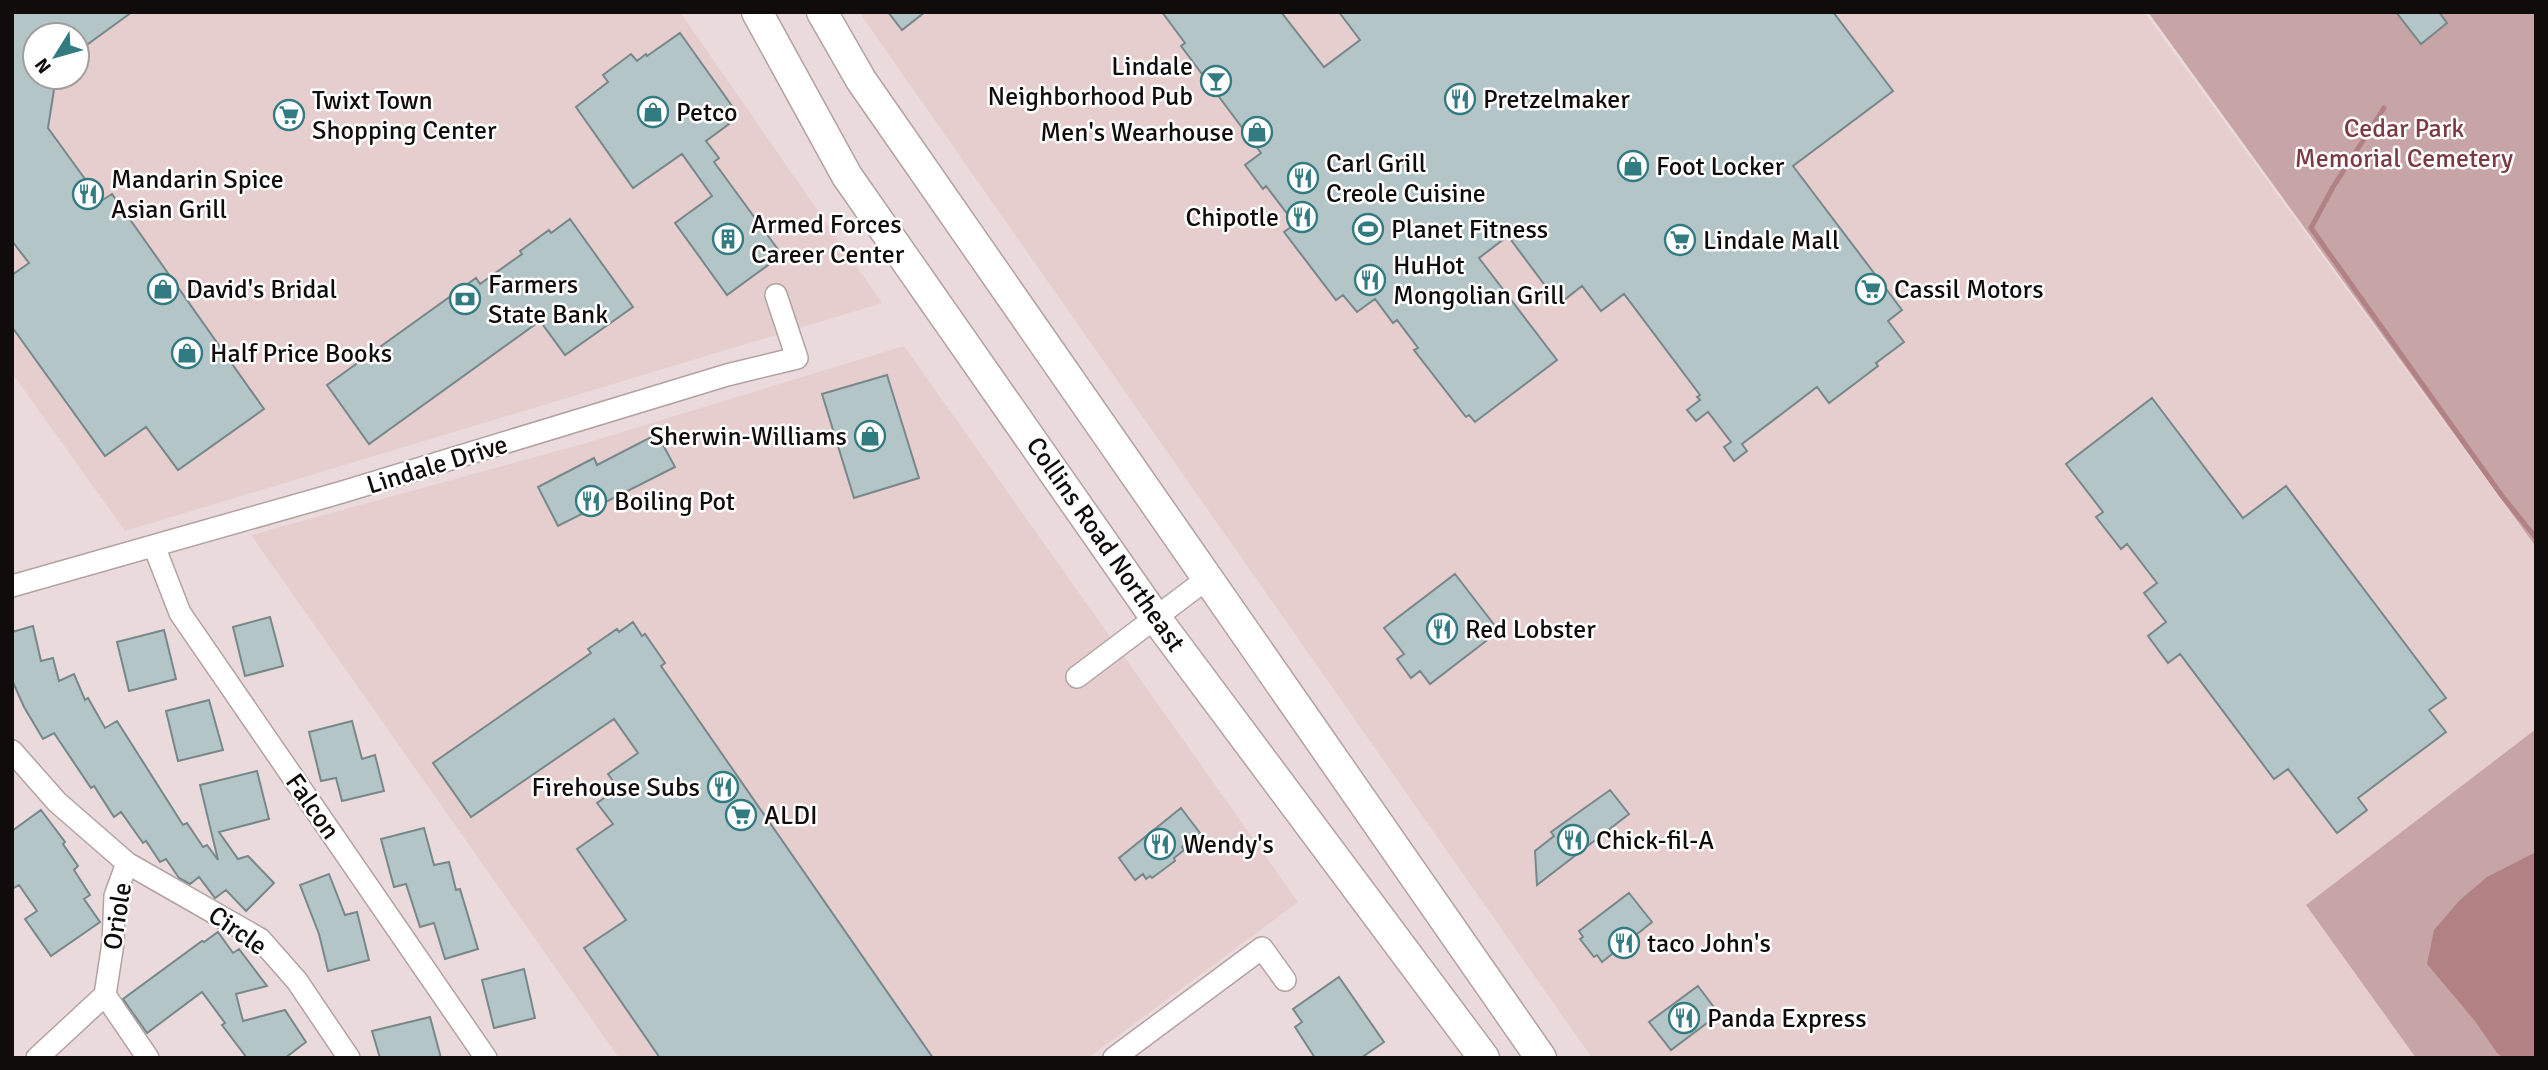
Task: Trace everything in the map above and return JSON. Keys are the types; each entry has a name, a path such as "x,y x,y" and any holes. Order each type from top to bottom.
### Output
{"highway":[{"name":"Collins Road Northeast","path":"757,12 847,176 1156,617 1483,1058"},
{"path":"822,12 861,80 1541,1058"}],"street":[{"name":"Lindale Drive","path":"12,586 581,421 727,375 797,358 776,295"},
{"name":"Falcon","path":"154,546 180,613 486,1058"},
{"path":"1077,677 1208,578"},
{"name":"Oriole","path":"12,751 57,802 127,863 115,896 113,943 105,995"},
{"name":"Circle","path":"127,863 260,939 297,981 349,1058"},
{"path":"1114,1058 1262,948 1285,980"},
{"path":"37,1058 105,995 148,1058"}],"shaded area":[{"path":"12,12 680,12 882,303 125,531 12,373"},
{"path":"859,12 2144,12 2536,548 2536,729 2306,905 2416,1058 1592,1058"},
{"path":"904,346 1298,902 1088,1058 619,1058 251,535 583,444"},
{"path":"2536,852 2536,1058 2504,1058 2497,1053 2475,1021 2427,964 2434,930 2459,901 2487,877"}],"green space":[{"name":"Cedar Park Memorial Cemetery","path":"2148,12 2536,12 2536,547"},
{"path":"2536,729 2536,1058 2416,1058 2306,905"}],"building":[{"path":"12,12 132,12 91,42 91,21 21,21 21,91 54,91 48,128 101,201 112,194 264,409 178,470 146,427 105,456 12,327 12,275 29,263 12,241"},
{"path":"888,12 925,12 902,30"},
{"name":"Lindale Mall","path":"1162,12 1281,12 1324,67 1360,40 1339,12 1833,12 1893,91 1793,166 1902,310 1888,321 1904,342 1876,363 1878,366 1829,403 1817,387 1742,444 1747,451 1734,461 1724,447 1731,442 1708,412 1696,421 1687,410 1700,400 1697,397 1700,395 1624,294 1601,311 1582,286 1559,304 1508,236 1479,258 1557,360 1475,422 1469,415 1466,417 1414,350 1418,348 1397,320 1393,323 1375,299 1357,312 1343,295 1336,300 1284,232 1295,224 1266,186 1263,189 1245,165 1261,153 1181,46 1185,43"},
{"path":"2396,12 2439,12 2447,23 2421,44"},
{"name":"Petco","path":"680,33 732,106 723,117 729,124 706,141 719,158 714,162 782,255 727,295 675,223 712,196 682,154 633,188 576,107 608,82 603,75 631,54 637,61"},
{"path":"570,219 633,307 565,355 540,321 369,444 327,385 476,278 480,284 522,254 520,251 549,230 551,233"},
{"name":"Sherwin-Williams","path":"887,375 919,478 854,498 822,394"},
{"path":"2152,398 2243,518 2286,486 2446,698 2429,710 2446,732 2358,798 2367,810 2337,833 2288,769 2274,779 2180,654 2168,663 2148,636 2166,622 2144,593 2157,583 2127,544 2121,549 2096,517 2103,512 2066,464"},
{"path":"657,434 675,467 558,526 538,487 594,458 597,465"},
{"name":"Red Lobster","path":"1455,574 1499,631 1430,684 1420,671 1411,678 1397,659 1404,654 1384,628"},
{"path":"270,617 283,666 245,676 233,627"},
{"path":"633,622 665,663 661,666 933,1058 660,1058 584,948 626,920 577,849 613,824 597,803 618,788 608,774 638,753 614,719 471,817 433,763 591,653 588,649 617,629 619,632"},
{"path":"33,626 41,661 53,658 59,681 74,674 85,700 88,698 105,728 117,721 183,825 187,823 203,847 207,845 218,860 200,785 257,771 269,819 219,832 238,859 248,856 274,883 246,911 226,890 215,898 199,877 190,884 179,878 166,859 160,862 121,812 114,817 54,733 43,739 12,680 12,632"},
{"path":"164,630 176,679 129,691 117,642"},
{"path":"209,700 223,750 178,761 166,711"},
{"path":"352,721 362,759 375,755 384,791 342,801 336,778 321,781 309,732"},
{"name":"Chick-fil-A","path":"1610,790 1629,814 1537,885 1535,851 1554,836 1551,832"},
{"name":"Wendy's","path":"1181,808 1200,833 1182,847 1184,850 1174,858 1175,861 1152,878 1150,876 1146,879 1143,874 1135,880 1119,858"},
{"path":"41,810 65,842 63,844 78,866 74,870 90,895 84,899 100,922 51,956 25,919 37,911 19,885 12,889 12,831"},
{"path":"424,828 434,865 449,862 456,890 460,889 478,949 445,959 434,923 420,927 406,884 394,887 381,839"},
{"path":"329,874 345,915 357,912 369,960 328,971 319,934 300,885"},
{"path":"1629,893 1652,922 1602,962 1597,955 1594,957 1580,939 1583,937 1579,931"},
{"path":"218,932 233,953 239,949 267,986 236,994 243,1021 285,1010 306,1042 285,1058 247,1058 202,992 147,1033 123,999"},
{"path":"524,969 535,1018 494,1028 482,980"},
{"path":"1339,977 1384,1042 1361,1058 1315,1058 1295,1027 1302,1022 1293,1009"},
{"name":"Panda Express","path":"1698,986 1719,1014 1671,1050 1649,1022"},
{"path":"430,1017 441,1058 380,1058 372,1031"}],"waterway":[{"path":"2384,108 2333,187 2311,228 2502,496 2536,538"}],"place":[{"name":"Lindale Neighborhood Pub","path":"1216,81"},
{"name":"Pretzelmaker","path":"1460,99"},
{"name":"Petco","path":"653,112"},
{"name":"Twixt Town Shopping Center","path":"289,115"},
{"name":"Men's Wearhouse","path":"1257,132"},
{"name":"Foot Locker","path":"1633,166"},
{"name":"Carl Grill Creole Cuisine","path":"1303,178"},
{"name":"Mandarin Spice Asian Grill","path":"88,194"},
{"name":"Chipotle","path":"1302,217"},
{"name":"Planet Fitness","path":"1368,229"},
{"name":"Armed Forces Career Center","path":"728,239"},
{"name":"Lindale Mall","path":"1680,240"},
{"name":"HuHot Mongolian Grill","path":"1370,280"},
{"name":"David's Bridal","path":"163,289"},
{"name":"Cassil Motors","path":"1871,289"},
{"name":"Farmers State Bank","path":"465,299"},
{"name":"Half Price Books","path":"187,353"},
{"name":"Sherwin-Williams","path":"870,436"},
{"name":"Boiling Pot","path":"591,501"},
{"name":"Red Lobster","path":"1442,629"},
{"name":"Firehouse Subs","path":"723,787"},
{"name":"ALDI","path":"741,815"},
{"name":"Chick-fil-A","path":"1573,840"},
{"name":"Wendy's","path":"1160,844"},
{"name":"taco John's","path":"1624,943"},
{"name":"Panda Express","path":"1684,1018"}]}
